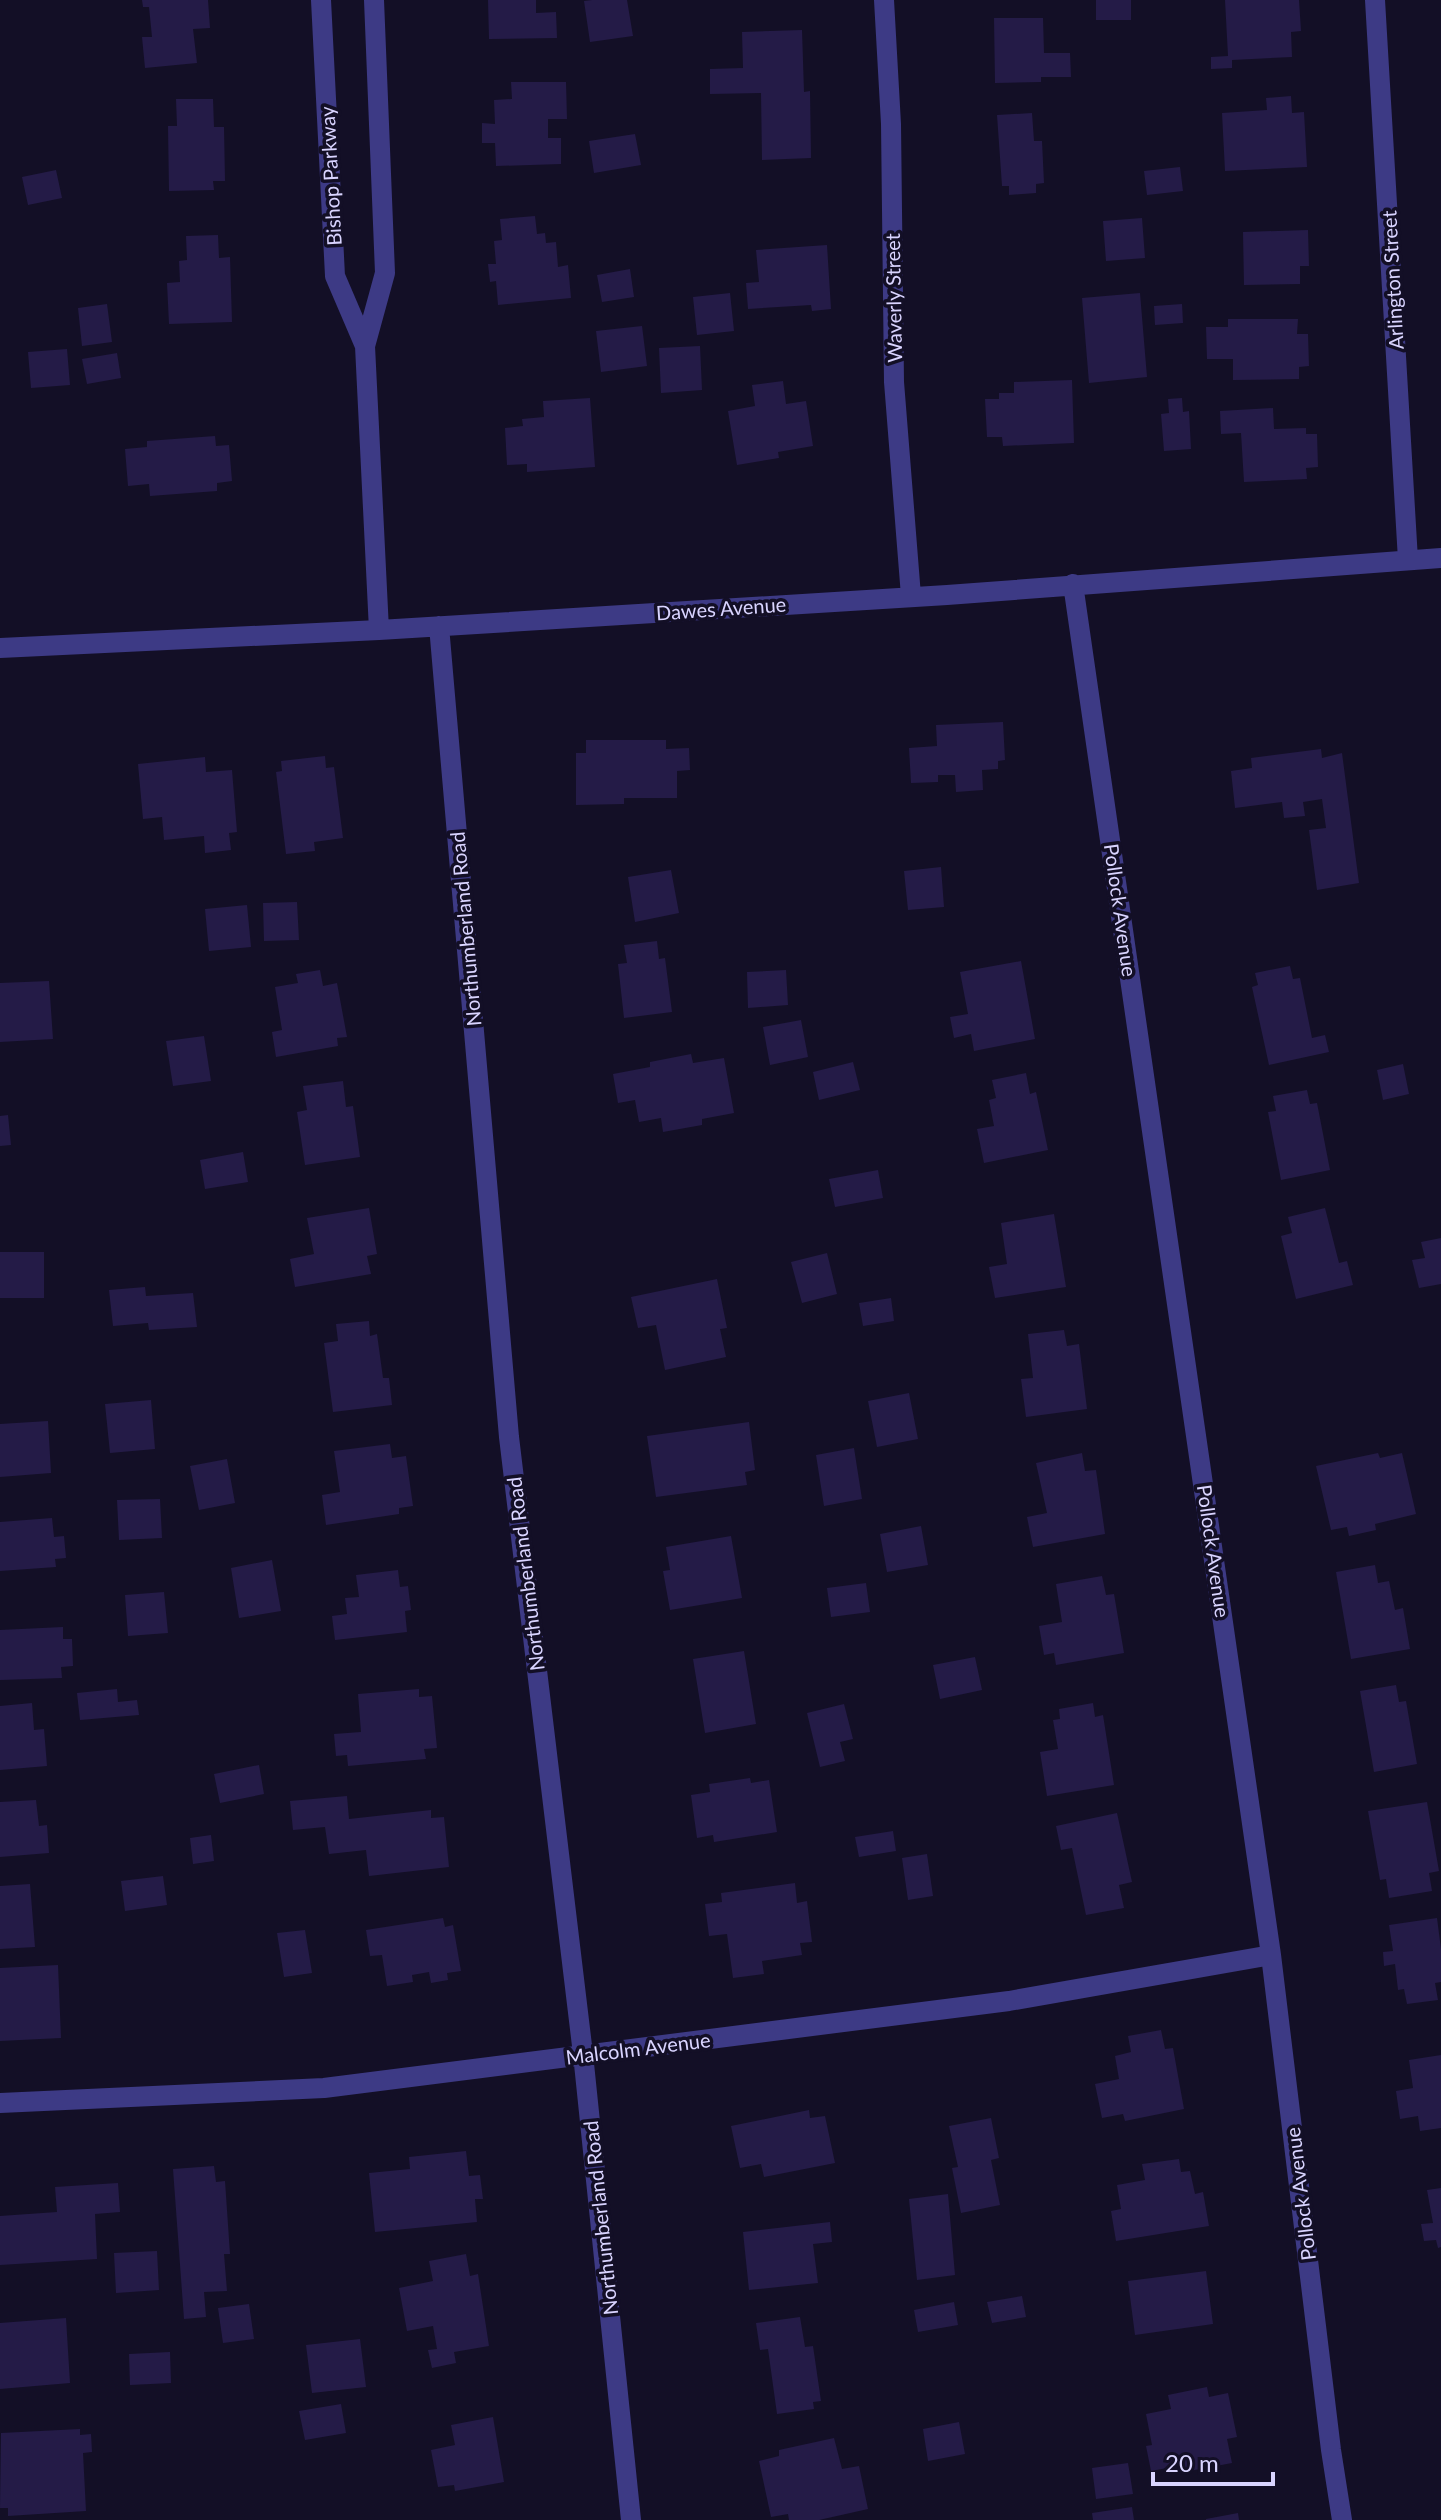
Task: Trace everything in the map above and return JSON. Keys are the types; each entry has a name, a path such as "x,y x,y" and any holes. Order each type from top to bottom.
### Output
{"street":[{"name":"Bishop Parkway","path":"321,0 335,276 365,346"},
{"name":"Bishop Parkway","path":"374,0 385,273 365,346 379,630"},
{"name":"Waverly Street","path":"884,0 891,124 894,382 911,596"},
{"name":"Arlington Street","path":"1375,0 1408,560"},
{"name":"Dawes Avenue","path":"0,648 379,630 947,595 1441,558"},
{"name":"Pollock Avenue","path":"1073,584 1271,1955 1342,2520"},
{"name":"Northumberland Road","path":"439,626 509,1437 583,2054 631,2520"},
{"name":"Malcolm Avenue","path":"0,2103 324,2088 1009,2001 1271,1955"}],"building":[{"path":"142,0 208,0 210,28 193,29 197,63 145,68 142,37 152,37 149,7 143,7"},
{"path":"488,0 536,0 536,13 556,12 557,38 489,39"},
{"path":"627,0 633,36 590,42 584,1"},
{"path":"1096,0 1131,0 1131,20 1096,20"},
{"path":"1225,0 1299,0 1301,31 1291,32 1292,57 1232,60 1232,68 1211,69 1211,57 1228,56"},
{"path":"994,18 1043,18 1044,53 1070,53 1071,77 1041,77 1041,82 995,83"},
{"path":"802,30 804,92 810,91 811,158 762,160 761,93 710,94 710,69 743,68 742,32"},
{"path":"511,82 566,82 567,119 548,119 548,138 561,138 561,164 496,166 495,143 482,143 482,123 495,124 494,100 512,99"},
{"path":"1291,96 1292,113 1304,112 1307,167 1225,171 1222,113 1267,110 1266,98"},
{"path":"176,99 213,99 214,127 224,127 225,181 213,181 214,190 169,191 168,126 177,126"},
{"path":"1032,113 1034,141 1042,141 1044,183 1036,184 1036,193 1009,195 1009,186 1002,186 997,115"},
{"path":"635,134 641,165 594,173 589,141"},
{"path":"1180,167 1183,191 1147,195 1144,171"},
{"path":"56,170 62,198 28,205 22,177"},
{"path":"535,216 537,234 545,233 546,243 556,242 558,267 568,265 571,298 498,305 496,281 490,282 488,264 496,264 494,241 502,240 500,219"},
{"path":"1142,218 1145,258 1106,261 1103,221"},
{"path":"1308,230 1309,266 1300,266 1300,284 1244,285 1243,232"},
{"path":"218,235 219,258 230,257 232,322 169,324 167,283 180,282 179,261 187,260 186,236"},
{"path":"827,245 831,309 812,311 811,305 748,309 746,283 759,282 756,250"},
{"path":"630,269 634,297 602,302 597,275"},
{"path":"730,293 734,331 697,335 693,297"},
{"path":"1140,293 1147,377 1089,383 1082,298"},
{"path":"107,304 112,342 82,346 78,308"},
{"path":"1182,304 1183,323 1155,325 1154,306"},
{"path":"1228,319 1298,319 1297,334 1308,334 1309,366 1299,367 1299,379 1233,380 1233,359 1207,359 1206,327 1228,327"},
{"path":"642,326 647,366 601,372 596,331"},
{"path":"700,346 702,390 661,393 659,348"},
{"path":"67,349 70,385 31,388 28,352"},
{"path":"117,353 121,378 87,384 82,359"},
{"path":"1072,380 1074,443 1003,446 1002,437 987,437 985,399 999,399 999,393 1014,393 1014,382"},
{"path":"783,381 786,404 806,401 813,446 778,452 779,458 737,465 728,411 755,406 752,385"},
{"path":"590,398 595,467 527,472 527,464 507,465 505,428 523,426 522,419 544,417 543,401"},
{"path":"1182,398 1183,412 1189,411 1191,449 1164,451 1161,414 1169,413 1168,399"},
{"path":"1273,408 1274,429 1306,428 1306,434 1317,434 1318,467 1306,468 1307,479 1244,482 1241,433 1221,434 1220,411"},
{"path":"215,436 216,446 229,445 232,481 217,483 217,491 150,496 149,484 128,486 125,449 147,447 147,441"},
{"path":"1003,722 1005,760 998,761 998,769 982,770 983,790 956,792 955,775 938,775 938,782 911,783 909,748 937,746 936,725"},
{"path":"586,740 666,740 666,749 689,748 690,770 677,771 677,798 624,798 624,804 576,805 576,753 586,753"},
{"path":"1321,749 1322,758 1342,753 1359,883 1317,890 1309,830 1326,828 1322,799 1303,802 1305,816 1284,818 1282,802 1235,808 1231,771 1252,768 1251,758"},
{"path":"325,756 326,768 334,767 343,838 314,842 315,851 286,854 276,772 282,771 281,761"},
{"path":"205,757 206,772 232,770 237,832 229,833 231,850 205,853 204,836 164,840 162,817 143,819 138,764"},
{"path":"941,867 944,907 908,910 904,871"},
{"path":"671,870 679,913 635,922 628,877"},
{"path":"297,902 299,940 264,941 263,903"},
{"path":"247,905 251,947 209,951 205,909"},
{"path":"657,941 659,959 665,958 672,1012 624,1018 618,964 627,963 624,945"},
{"path":"1021,961 1035,1039 974,1051 971,1034 954,1038 950,1017 968,1014 960,972"},
{"path":"1290,966 1293,979 1300,978 1312,1038 1325,1035 1329,1052 1269,1065 1252,987 1258,985 1255,973"},
{"path":"320,970 323,986 337,983 347,1037 337,1038 338,1046 276,1057 272,1032 282,1030 275,987 298,983 296,974"},
{"path":"786,970 788,1005 748,1008 747,972"},
{"path":"49,981 53,1039 0,1042 0,983"},
{"path":"801,1020 808,1057 770,1065 763,1027"},
{"path":"204,1036 211,1081 173,1086 166,1041"},
{"path":"691,1054 693,1063 724,1058 734,1113 702,1119 702,1125 663,1132 661,1118 639,1122 635,1100 618,1103 613,1074 650,1067 650,1062"},
{"path":"853,1062 860,1090 819,1100 813,1072"},
{"path":"1403,1064 1409,1094 1383,1100 1377,1070"},
{"path":"1026,1073 1030,1094 1036,1092 1048,1150 984,1163 977,1129 994,1126 989,1100 996,1098 992,1080"},
{"path":"343,1081 346,1107 353,1106 360,1157 305,1165 297,1112 307,1110 303,1086"},
{"path":"1307,1090 1310,1104 1317,1103 1330,1170 1281,1180 1268,1112 1276,1111 1273,1096"},
{"path":"8,1115 11,1145 0,1146 0,1116"},
{"path":"243,1152 248,1182 205,1189 200,1160"},
{"path":"878,1170 883,1198 835,1207 829,1179"},
{"path":"369,1208 377,1254 367,1256 371,1274 295,1287 290,1259 314,1254 307,1218"},
{"path":"1325,1208 1339,1263 1347,1261 1353,1285 1296,1299 1281,1236 1292,1233 1288,1217"},
{"path":"1054,1214 1066,1287 995,1298 989,1267 1007,1264 1001,1223"},
{"path":"1441,1238 1441,1284 1419,1288 1412,1260 1425,1258 1421,1242"},
{"path":"0,1252 44,1252 44,1298 0,1298"},
{"path":"827,1253 837,1294 802,1303 791,1262"},
{"path":"717,1279 727,1328 720,1329 726,1357 665,1370 656,1325 638,1328 631,1297"},
{"path":"145,1287 146,1296 193,1293 197,1327 149,1330 148,1323 113,1326 109,1290"},
{"path":"891,1298 894,1321 863,1326 859,1303"},
{"path":"369,1321 370,1336 377,1334 383,1378 389,1378 392,1405 333,1412 324,1343 338,1341 336,1324"},
{"path":"1064,1330 1067,1346 1079,1344 1087,1409 1026,1417 1021,1379 1033,1378 1028,1334"},
{"path":"909,1393 918,1439 877,1447 868,1401"},
{"path":"151,1400 155,1449 110,1453 105,1404"},
{"path":"48,1421 51,1473 0,1477 0,1424"},
{"path":"749,1422 755,1470 745,1472 747,1485 656,1497 647,1436"},
{"path":"390,1444 392,1458 406,1456 413,1506 399,1508 399,1514 326,1525 322,1495 340,1492 334,1451"},
{"path":"854,1448 862,1499 824,1506 816,1455"},
{"path":"1082,1453 1085,1471 1096,1470 1105,1534 1033,1547 1027,1517 1047,1513 1036,1463"},
{"path":"1378,1453 1380,1458 1402,1453 1416,1514 1375,1524 1376,1530 1349,1536 1347,1527 1331,1530 1316,1466"},
{"path":"227,1459 235,1503 199,1510 190,1466"},
{"path":"160,1499 162,1538 119,1540 117,1500"},
{"path":"52,1518 54,1537 64,1536 66,1558 55,1559 56,1567 0,1571 0,1522"},
{"path":"921,1526 928,1565 887,1572 880,1534"},
{"path":"731,1536 742,1598 670,1610 663,1571 670,1570 666,1547"},
{"path":"272,1560 281,1611 239,1618 231,1568"},
{"path":"1375,1565 1378,1583 1389,1581 1395,1610 1403,1608 1410,1649 1351,1659 1336,1572"},
{"path":"398,1570 400,1587 408,1586 411,1610 405,1611 407,1632 335,1640 332,1616 347,1614 345,1598 359,1597 356,1575"},
{"path":"1102,1576 1106,1595 1114,1594 1124,1653 1056,1665 1054,1653 1044,1655 1039,1626 1062,1622 1056,1584"},
{"path":"866,1583 870,1612 831,1617 827,1588"},
{"path":"164,1592 168,1633 128,1636 125,1595"},
{"path":"63,1627 63,1639 72,1639 73,1666 61,1667 62,1678 0,1680 0,1630"},
{"path":"744,1651 756,1724 705,1733 693,1659"},
{"path":"975,1657 982,1690 940,1699 933,1665"},
{"path":"1396,1685 1399,1702 1406,1701 1417,1764 1374,1772 1360,1691"},
{"path":"117,1689 118,1702 137,1700 139,1715 80,1720 77,1693"},
{"path":"419,1689 419,1697 432,1696 437,1748 424,1749 426,1759 348,1766 347,1755 336,1756 334,1734 361,1732 358,1694"},
{"path":"32,1703 34,1730 44,1729 47,1766 0,1770 0,1706"},
{"path":"1093,1703 1095,1717 1103,1715 1114,1785 1047,1796 1040,1752 1058,1749 1053,1720 1060,1719 1059,1709"},
{"path":"844,1704 853,1739 840,1742 845,1761 820,1767 807,1713"},
{"path":"259,1765 264,1794 220,1803 214,1774"},
{"path":"750,1778 751,1783 769,1780 777,1832 714,1842 713,1835 697,1838 691,1795 710,1792 709,1784"},
{"path":"347,1796 349,1819 431,1810 431,1818 444,1817 449,1867 369,1876 366,1850 329,1854 325,1827 293,1830 290,1801"},
{"path":"36,1800 39,1826 47,1825 49,1853 0,1857 0,1802"},
{"path":"1427,1802 1439,1871 1429,1873 1432,1891 1389,1898 1386,1879 1380,1880 1368,1811"},
{"path":"1117,1813 1132,1882 1119,1885 1124,1908 1086,1915 1072,1848 1061,1850 1056,1826"},
{"path":"893,1831 896,1851 859,1857 855,1837"},
{"path":"211,1835 214,1861 193,1864 190,1838"},
{"path":"927,1854 933,1896 908,1900 902,1858"},
{"path":"163,1876 167,1905 125,1911 121,1881"},
{"path":"795,1883 797,1903 807,1901 812,1942 800,1943 802,1955 762,1961 764,1974 733,1978 727,1934 709,1936 705,1904 722,1902 721,1893"},
{"path":"30,1884 35,1947 0,1949 0,1886"},
{"path":"443,1918 445,1927 453,1925 461,1971 447,1973 448,1980 431,1983 429,1972 412,1975 413,1982 387,1986 382,1955 370,1956 366,1930"},
{"path":"1437,1918 1441,1949 1441,1982 1435,1983 1438,2000 1407,2004 1404,1989 1398,1990 1395,1964 1384,1966 1383,1952 1393,1951 1389,1925"},
{"path":"305,1930 312,1973 284,1977 277,1933"},
{"path":"58,1965 61,2038 0,2041 0,1968"},
{"path":"1161,2030 1165,2049 1173,2048 1184,2109 1125,2121 1123,2114 1102,2118 1095,2084 1119,2079 1115,2056 1131,2052 1128,2036"},
{"path":"1441,2055 1441,2128 1420,2131 1418,2116 1400,2119 1396,2091 1413,2088 1409,2060"},
{"path":"809,2110 810,2118 825,2116 835,2163 764,2177 761,2164 740,2168 731,2126"},
{"path":"991,2118 999,2158 991,2160 1000,2205 961,2213 952,2168 958,2167 949,2126"},
{"path":"466,2151 469,2176 480,2175 483,2199 475,2199 477,2222 375,2232 369,2173 410,2169 409,2157"},
{"path":"1179,2159 1181,2172 1190,2171 1195,2194 1203,2192 1209,2226 1116,2241 1111,2211 1121,2209 1117,2185 1145,2180 1142,2164"},
{"path":"214,2166 216,2182 225,2181 230,2254 224,2254 227,2291 204,2292 206,2317 184,2319 173,2169"},
{"path":"118,2183 120,2212 95,2214 97,2259 0,2265 0,2216 57,2212 55,2187"},
{"path":"1441,2188 1441,2247 1438,2248 1436,2240 1424,2241 1421,2224 1433,2223 1427,2190"},
{"path":"948,2194 955,2275 917,2280 909,2199"},
{"path":"830,2222 832,2242 813,2244 818,2283 749,2290 743,2232"},
{"path":"157,2251 159,2290 116,2293 114,2253"},
{"path":"466,2254 470,2276 478,2274 489,2346 454,2352 456,2363 432,2368 428,2350 437,2349 433,2326 407,2331 399,2288 433,2281 429,2261"},
{"path":"1206,2271 1213,2324 1135,2335 1128,2281"},
{"path":"1022,2296 1026,2317 992,2323 987,2302"},
{"path":"954,2302 958,2325 918,2332 914,2310"},
{"path":"249,2304 254,2339 223,2343 218,2308"},
{"path":"800,2317 805,2347 813,2346 821,2401 813,2402 814,2409 777,2414 768,2349 760,2350 756,2323"},
{"path":"66,2318 70,2383 0,2389 0,2323"},
{"path":"360,2339 366,2387 312,2393 306,2345"},
{"path":"170,2352 171,2383 130,2385 129,2354"},
{"path":"1207,2387 1209,2397 1228,2393 1237,2437 1227,2439 1232,2463 1184,2472 1183,2465 1151,2471 1146,2446 1152,2445 1146,2414 1171,2409 1168,2395"},
{"path":"341,2404 346,2433 305,2440 299,2411"},
{"path":"493,2417 504,2482 455,2491 454,2485 438,2487 431,2450 455,2445 451,2425"},
{"path":"959,2422 965,2454 928,2461 923,2429"},
{"path":"80,2429 80,2435 91,2434 92,2452 83,2453 86,2511 8,2516 8,2508 0,2508 1,2433"},
{"path":"834,2438 842,2469 859,2466 868,2509 819,2520 789,2520 788,2514 771,2517 759,2461 779,2456 779,2450"},
{"path":"1128,2463 1133,2494 1096,2499 1092,2468"},
{"path":"1132,2507 1134,2520 1093,2520 1092,2513"},
{"path":"1238,2513 1239,2520 1206,2520 1206,2519"}]}
